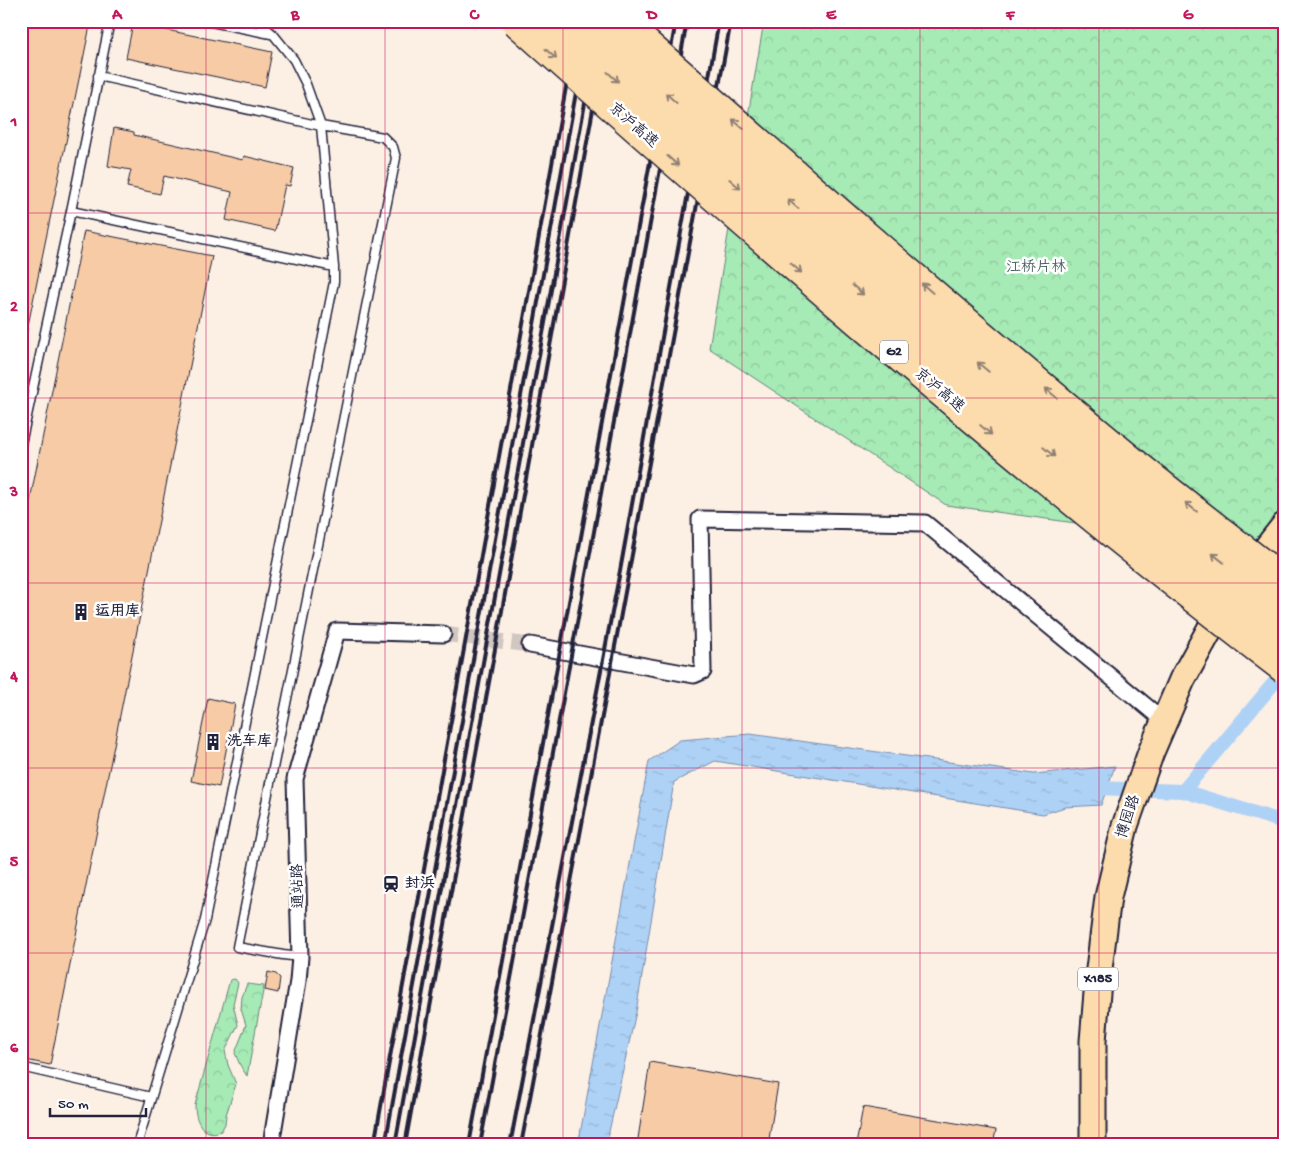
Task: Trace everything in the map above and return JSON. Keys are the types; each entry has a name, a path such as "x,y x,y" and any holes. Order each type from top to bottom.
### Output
{"highway":[{"name":"京沪高速","path":"515,21 773,249 932,385 1087,514 1284,669"},
{"name":"京沪高速","path":"551,21 710,162 1013,422 1192,568 1284,639"},
{"path":"584,21 709,132 1028,405 1284,610"},
{"path":"621,21 842,215 1131,460 1284,580"}],"main road":[{"name":"博园路","path":"1093,1145 1093,1041 1108,897 1155,761 1164,721 1182,680 1226,600 1284,526"},
{"name":"博园路","path":"1155,761 1192,685 1236,609 1284,549"},
{"name":"博园路","path":"1107,1145 1108,1042 1112,971 1123,900 1139,828 1136,816"}],"street":[{"path":"530,645 694,675 703,671 700,519 925,523 1164,721"},
{"name":"通站路","path":"271,1145 298,981 300,957 296,779 337,631 443,634"}],"lane":[{"path":"21,444 110,21"},
{"path":"206,21 273,34"},
{"path":"137,1145 205,920 334,282 321,126 306,84 294,60 273,34 257,21"},
{"path":"98,76 321,126 383,137 394,147 396,158 237,947 283,956 300,957"},
{"path":"71,211 334,267"},
{"path":"21,1066 151,1097"}],"green space":[{"name":"江桥片林","path":"764,21 1284,21 1284,552 946,505 709,348"},
{"path":"235,979 238,983 233,1004 238,1025 225,1051 228,1065 236,1084 225,1124 221,1131 215,1133 201,1127 195,1111 195,1105 230,980"},
{"path":"247,984 264,986 247,1076 235,1053 246,1025 241,1009 242,997"}],"water":[{"path":"750,734 1034,774 1115,766 1101,805 1065,807 1043,814 715,761 674,782 636,1012 606,1145 578,1145 649,761 680,740"}],"building":[{"path":"21,21 91,21 26,335 21,334"},
{"path":"133,23 272,52 265,87 126,58"},
{"path":"114,128 134,132 134,135 243,160 244,156 294,168 290,186 285,185 275,231 226,220 232,192 164,176 160,194 127,187 131,170 108,166"},
{"name":"运用库","path":"84,231 212,256 50,1065 21,1059 21,545"},
{"name":"洗车库","path":"208,698 235,704 219,787 191,781"},
{"path":"268,972 276,974 280,978 278,993 265,990"},
{"path":"650,1062 778,1084 768,1145 637,1145"},
{"path":"863,1107 996,1130 993,1145 856,1145"}],"waterway":[{"path":"1183,791 1284,671"},
{"path":"1089,790 1095,788 1183,791 1284,822"}],"tunnel":[{"path":"443,634 530,645"}],"railway":[{"path":"374,1145 578,21"},
{"path":"385,1145 589,21"},
{"path":"395,1145 600,21"},
{"path":"405,1145 609,21"},
{"path":"469,1145 676,21"},
{"path":"480,1145 687,21"},
{"path":"510,1145 620,571 719,21"},
{"path":"521,1145 731,21"}],"place":[{"name":"运用库","path":"81,612"},
{"name":"洗车库","path":"213,742"},
{"name":"封浜","path":"391,884"}]}
